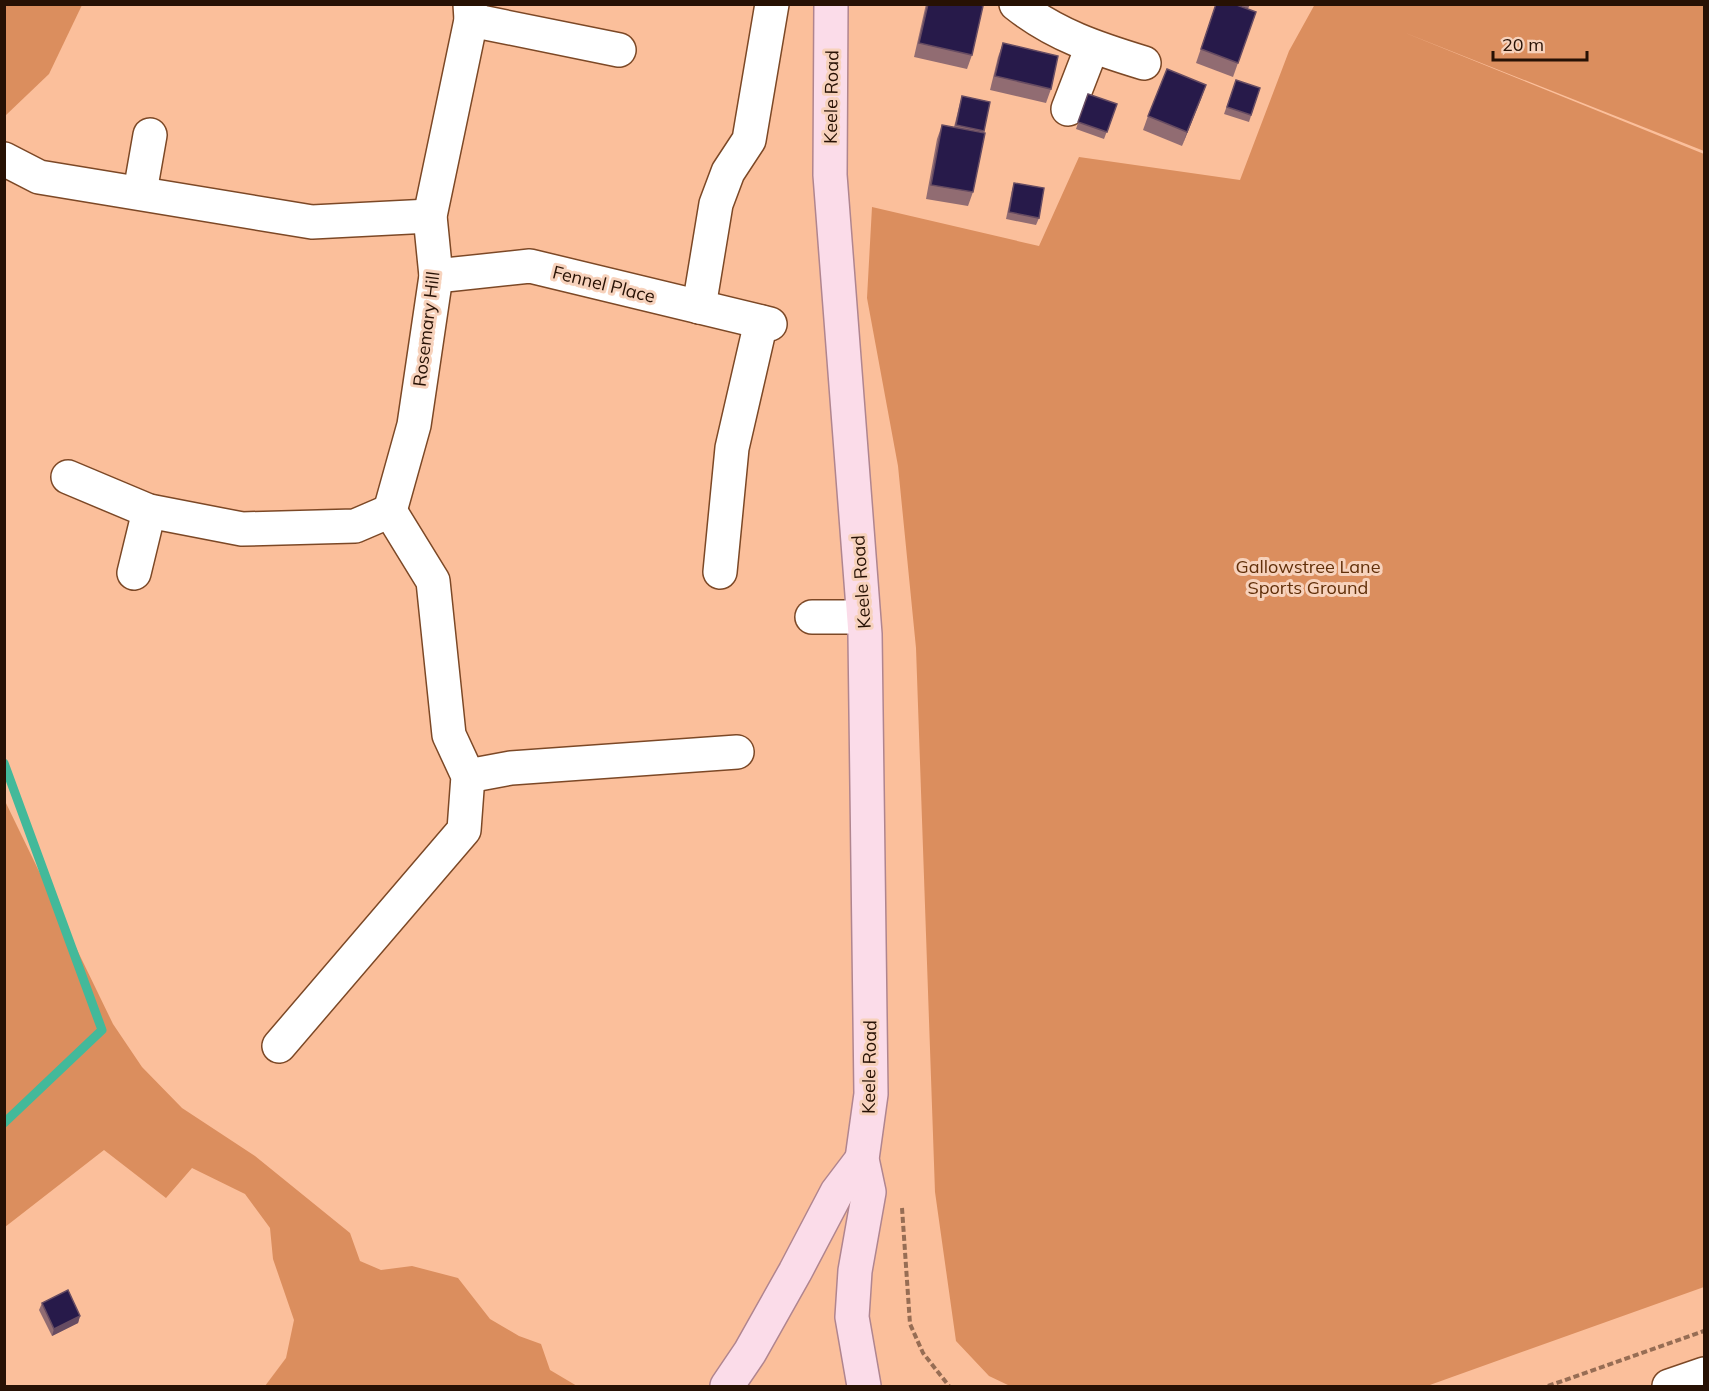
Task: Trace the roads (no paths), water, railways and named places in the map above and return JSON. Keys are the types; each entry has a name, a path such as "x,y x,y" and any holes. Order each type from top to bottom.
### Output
{"main road":[{"name":"Keele Road","path":"831,4 830,175 863,617 872,1094 862,1160 869,1192 855,1271 852,1317 864,1386"},
{"name":"Keele Road","path":"727,1386 750,1352 837,1192 862,1160"}],"street":[{"path":"699,307 716,204 728,172 749,140 772,4"},
{"path":"1016,4 1054,30 1092,47 1144,63"},
{"path":"470,12 619,50"},
{"name":"Rosemary Hill","path":"390,511 414,425 436,276 429,216 470,12"},
{"path":"1068,109 1092,47"},
{"path":"140,192 150,135"},
{"path":"4,159 39,177 312,222 429,216"},
{"name":"Fennel Place","path":"436,276 530,266 766,323 732,448 720,572"},
{"path":"68,477 149,511 242,529 355,526 390,511 433,581 449,735 468,776 464,830 279,1046"},
{"path":"134,573 149,511"},
{"path":"812,617 863,617"},
{"path":"468,776 511,768 737,752"},
{"path":"1670,1386 1704,1374"}],"waterway":[{"path":"4,763 102,1030 4,1123"}],"park label":[{"name":"Gallowstree Lane Sports Ground","path":"1308,576"}]}
